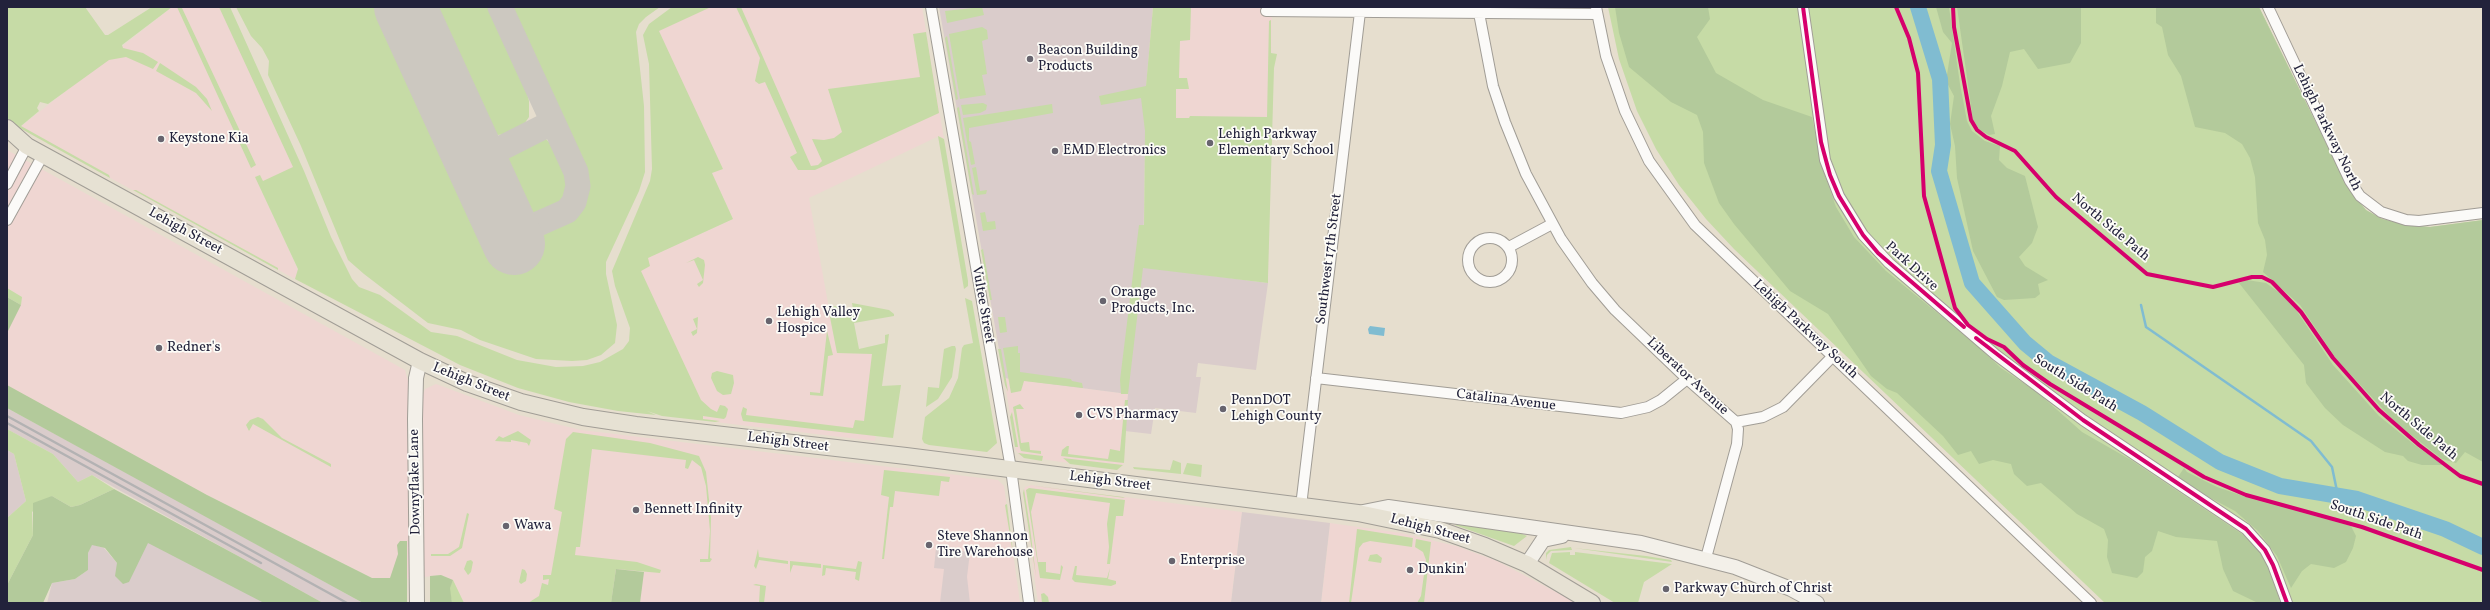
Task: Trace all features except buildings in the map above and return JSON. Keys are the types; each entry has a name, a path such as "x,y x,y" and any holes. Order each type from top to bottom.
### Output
{"main road":[{"name":"Lehigh Street","path":"7,128 27,146 420,361 467,383 500,395 583,417 1358,513 1440,530 1527,564 1592,603"},
{"name":"Lehigh Street","path":"7,143 27,146"},
{"name":"Downyflake Lane","path":"417,603 414,419 416,378 420,361"},
{"path":"1358,513 1388,507 1641,543 1706,558 1763,577 1817,603"},
{"path":"1527,564 1543,540 1556,536 1588,536"}],"street":[{"name":"Vultee Street","path":"931,7 1011,469 1029,603"},
{"name":"Park Drive","path":"1803,7 1825,160 1839,196 1863,235 1889,263 1996,355 2083,420 2246,529 2268,555 2287,603"},
{"name":"Lehigh Parkway North","path":"2268,7 2350,181 2360,196 2381,212 2406,220 2419,221 2483,213"},
{"path":"1266,11 1479,13 1597,10"},
{"name":"Lehigh Parkway South","path":"1597,10 1606,56 1625,111 1643,149 1663,183 1713,244 1833,356 2091,603"},
{"name":"Southwest 17th Street","path":"1301,506 1360,12"},
{"name":"Liberator Avenue","path":"1479,13 1494,86 1505,122 1526,174 1552,224 1579,266 1615,310 1686,379 1736,422 1738,429 1737,444 1706,558"},
{"path":"7,184 27,146"},
{"path":"7,220 43,155"},
{"path":"1509,247 1552,224"},
{"path":"1491,237 1504,242 1509,247 1513,262 1511,270 1500,280 1485,282 1473,274 1468,260 1469,253 1478,241 1491,237"},
{"path":"1736,422 1763,416 1783,408 1833,356"},
{"name":"Catalina Avenue","path":"1316,378 1621,413 1635,411 1655,403 1686,379"}],"shaded area":[{"path":"172,7 222,7 297,169 259,185 298,270 295,279 19,128"},
{"path":"680,7 922,7 944,139 939,136 809,198 837,353 887,345 875,441 715,422 702,419 619,271 733,219 647,33"},
{"path":"939,7 1153,7 1146,87 1143,267 1268,283 1256,370 1198,363 1196,377 1201,377 1196,413 1155,408 1151,434 1125,431 1128,394 1004,378"},
{"name":"Lehigh Parkway Elementary School","path":"1153,7 1272,7 1268,283 1146,88"},
{"path":"7,150 405,370 408,381 409,579 372,578 207,495 7,386 7,333 22,297 7,288"},
{"path":"1004,378 1128,394 1124,463 1117,470 1020,456 1016,450"},
{"path":"436,384 519,415 581,430 998,480 1004,486 1020,603 640,603 644,568 564,603 464,603 453,580 441,575 424,577 422,397 425,389"},
{"path":"7,408 363,603 323,603 92,475 78,482 53,454 7,429"},
{"path":"7,450 14,454 26,501 7,518"},
{"path":"1031,485 1242,512 1231,603 1038,603 1023,493 1025,487"},
{"path":"1242,512 1330,523 1321,603 1231,603"},
{"path":"1330,523 1401,533 1456,546 1497,561 1577,603 1321,603"},
{"path":"145,530 279,603 47,603 52,583 75,579 88,570 88,553 92,544 104,548 117,563"},
{"path":"936,548 970,552 967,577 970,603 940,603 944,569 934,568"}],"green space":[{"path":"7,7 85,7 105,35 108,35 152,7 172,7 122,45 123,48 143,53 158,62 153,69 126,57 109,60 48,104 40,102 37,108 39,111 21,126 109,175 110,178 7,121"},
{"path":"177,7 184,7 182,8 256,165 251,168"},
{"path":"219,7 230,7 304,171 331,237 352,279 359,287 380,295 431,332 457,336 517,360 556,367 583,366 600,362 623,349 629,341 630,328 615,286 612,271 650,181 652,169 649,64 643,35 649,24 672,7 711,7 659,31 723,169 712,173 733,219 648,258 650,266 641,271 701,400 717,412 720,405 725,406 728,409 726,417 724,419 703,416 703,419 720,421 715,422 662,416 647,411 656,415 618,411 569,402 518,388 460,365 295,279 298,269 255,177 260,175 263,181 293,167"},
{"path":"236,7 389,7 501,250 571,217 582,204 586,188 584,171 508,7 660,7 639,24 636,32 644,106 645,172 639,191 606,262 606,274 617,325 615,343 601,355 587,360 572,361 536,359 480,340 461,330 428,323 348,260 301,146 268,75 269,61 262,48 251,36"},
{"path":"424,7 490,7 524,81 529,101 529,117 522,127 509,134 497,135 488,131 482,125 470,106"},
{"path":"736,7 741,7 811,166 818,165 822,161 812,139 824,140 834,138 842,132 828,89 920,77 913,34 926,32 939,113 815,170 798,170 790,157 797,153 765,82 759,84 755,81 760,58"},
{"path":"982,7 984,15 947,23 945,11"},
{"name":"Lehigh Parkway Elementary School","path":"1153,7 1191,7 1190,40 1180,41 1179,78 1187,78 1189,89 1176,89 1176,118 1189,118 1190,116 1267,117 1269,21 1271,20 1271,53 1277,54 1274,68 1268,283 1143,268 1128,394 1121,394 1120,380 1139,225 1144,225 1145,131 1141,98 1101,105 1099,96 1146,86"},
{"path":"1608,7 2259,7 2348,188 2366,210 2382,219 2407,225 2430,227 2483,220 2483,603 2105,603 1734,249 1706,219 1679,185 1656,149 1637,111 1619,59"},
{"path":"1615,7 1708,7 1710,19 1697,37 1716,73 1763,100 1812,117 1822,167 1836,207 1854,237 1886,271 1973,342 2001,368 2037,392 2082,432 2131,460 2251,540 2268,561 2280,602 2258,603 2233,591 2223,569 2217,541 2176,537 2158,531 2152,551 2145,557 2143,572 2137,578 2112,573 2107,557 2108,540 2104,529 2077,514 2041,483 2027,486 2014,474 2011,464 1993,460 1979,464 1971,451 1958,455 1943,436 1897,393 1887,389 1871,376 1828,314 1790,291 1734,224 1719,203 1704,163 1703,132 1697,115 1671,102 1629,67 1619,33"},
{"path":"1936,7 1949,7 1960,84 1967,121 1972,131 1985,141 2000,146 1999,160 2007,168 2025,176 2038,227 2032,243 2019,257 2025,266 2048,280 2038,284 2040,294 2035,298 2004,300 1997,297 1973,251 1957,178 1955,146 1950,124 1954,96 1946,81 1952,43 1943,32"},
{"path":"1957,7 2081,7 2081,43 2070,63 2038,69 2024,49 2010,52 2002,86 1991,116 1995,134 1989,135 1980,130 1973,120"},
{"path":"2156,7 2259,7 2348,188 2366,210 2382,219 2407,225 2430,227 2483,220 2483,462 2465,452 2456,463 2442,459 2396,423 2337,360 2300,305 2263,272 2267,255 2265,240 2258,223 2255,177 2250,158 2242,144 2225,133 2195,127 2181,76 2168,55 2162,27 2156,23"},
{"path":"982,27 987,30 988,39 982,41 987,74 982,75 986,95 960,99 949,34"},
{"path":"947,36 958,99 956,100 945,38"},
{"path":"160,63 196,87 207,99 212,111 196,93 156,71"},
{"path":"983,103 987,105 986,110 980,113 963,115 961,105"},
{"path":"1052,104 1053,113 969,128 969,141 971,142 975,164 971,165 963,118"},
{"path":"959,107 974,195 972,194 957,108"},
{"path":"938,136 944,139 968,281 968,286 964,289"},
{"path":"545,138 554,147 567,176 569,190 565,198 556,206 543,212 527,213 518,207 513,200 498,163 503,157"},
{"path":"976,167 980,191 987,190 986,194 977,195 972,168"},
{"path":"133,190 136,190 278,268 278,270"},
{"path":"985,212 987,222 995,221 996,229 983,231 980,213"},
{"path":"983,249 992,300 990,300 981,250"},
{"path":"698,257 704,260 705,265 703,283 699,287 697,284 703,280 694,260 686,263"},
{"path":"2247,280 2266,283 2280,293 2296,310 2333,365 2379,416 2416,446 2444,465 2422,465 2408,461 2403,456 2385,452 2343,425 2325,408 2306,383 2304,365 2239,283"},
{"path":"7,288 22,297 21,305 7,297"},
{"path":"7,297 21,305 7,333"},
{"path":"965,298 972,301 997,443 987,452 929,445 924,443 922,439 925,417 949,398 958,378 962,348 964,345 973,343"},
{"path":"852,303 889,310 894,314 894,316 854,323 859,349 885,343 885,335 889,334 882,386 901,385 893,438 743,421 741,414 743,407 747,409 746,415 853,428 855,420 864,421 872,354 837,353 828,307 845,305 845,310 853,309"},
{"path":"698,317 697,333 693,336 691,332 697,329 693,319"},
{"path":"998,317 1005,317 1007,332 1000,333"},
{"path":"827,331 833,355 828,356 823,396 810,395 810,392 820,393"},
{"path":"955,346 956,349 952,377 938,399 926,407 928,387 939,388 944,349"},
{"path":"1018,346 1018,353 1020,353 1020,372 1071,379 1072,381 1082,383 1083,388 1024,381 1021,391 1011,393 1003,348"},
{"path":"998,349 1001,349 1008,392 1005,385"},
{"path":"717,371 733,375 734,383 731,394 723,395 717,391 711,378 712,373"},
{"path":"7,385 207,495 372,578 390,578 398,554 397,545 400,541 407,541 407,603 363,603 7,408"},
{"path":"1125,400 1128,400 1124,463 1061,456 1062,450 1067,446 1069,446 1068,454 1108,459 1110,449 1120,451"},
{"path":"1020,404 1024,409 1016,409 1021,443 1029,442 1030,450 1041,451 1041,454 1021,451 1013,407"},
{"path":"1012,412 1018,447 1015,447 1010,417"},
{"path":"258,417 263,419 282,438 331,464 331,467 253,424 249,431 246,425 250,420"},
{"path":"7,429 53,454 78,482 92,475 114,489 80,505 71,507 52,496 32,512 33,535 7,585 7,518 26,501 14,454 7,450"},
{"path":"518,431 531,440 529,446 527,443 511,440 511,442 495,441 499,436 503,438"},
{"path":"573,432 650,443 699,456 706,472 711,518 710,558 712,559 710,562 700,562 700,559 708,559 710,531 706,486 701,467 692,460 688,469 685,468 686,460 592,449 580,547 576,547 575,555 637,562 661,570 660,573 616,569 611,603 528,603 539,596 542,583 548,585 549,579 543,580 543,575 551,575 562,512 554,509 566,439"},
{"path":"1018,453 1043,456 1042,461 1024,458"},
{"path":"1063,458 1123,465 1117,470 1070,464"},
{"path":"1173,460 1181,463 1181,474 1134,469 1133,467 1170,470"},
{"path":"1187,463 1202,465 1201,477 1183,474"},
{"path":"2184,468 2187,472 2217,487 2252,499 2351,526 2356,536 2353,548 2346,562 2334,568 2311,564 2302,571 2291,588 2277,556 2258,531 2235,511 2203,494 2178,477"},
{"path":"884,470 950,477 949,482 941,481 939,496 895,491 893,507 890,507 884,559 882,559 889,497 881,495"},
{"path":"1028,485 1123,497 1125,498 1095,494"},
{"path":"1029,488 1125,500 1123,516 1116,516 1110,564 1107,564 1109,547 1107,524 1110,503 1036,493 1031,512 1038,562 1046,562 1046,572 1060,574 1061,565 1063,567 1060,580 1040,578 1026,490"},
{"path":"114,489 323,603 264,603 148,543 129,582 123,584 115,576 117,563 105,548 92,545 88,553 88,570 75,579 52,583 43,603 7,603 7,585 33,535 33,503 52,496 71,507 80,505"},
{"path":"1024,489 1030,527 1036,577 1023,493"},
{"path":"1007,504 1014,560 1005,505"},
{"path":"467,513 469,514 462,548 450,556 431,556 431,554 448,554 459,547"},
{"path":"1457,524 1517,532 1527,536 1514,546 1455,525"},
{"path":"1357,529 1413,538 1412,547 1370,541 1363,543 1359,548 1351,603 1349,603"},
{"path":"1416,539 1431,542 1424,603 1417,603 1421,596 1426,560 1423,552 1415,547"},
{"path":"1571,547 1572,550 1551,551 1547,555 1546,560 1546,553 1549,550"},
{"path":"1574,548 1646,556 1671,560 1672,562"},
{"path":"758,549 759,557 788,561 788,564 759,560 756,569 754,566"},
{"path":"1570,552 1570,555 1575,555 1575,552 1672,564 1644,582 1638,603 1615,603 1549,563 1552,553"},
{"path":"1377,554 1382,558 1381,563 1368,561 1370,555"},
{"path":"471,560 473,562 471,572 468,575 464,569 467,561"},
{"path":"790,561 821,564 821,568 793,565 790,573"},
{"path":"858,561 862,562 859,581 855,579 856,572 826,568 825,575 822,576 823,565 856,569"},
{"path":"1075,566 1077,566 1076,575 1107,578 1110,568 1108,579 1116,581 1116,584 1111,586 1075,582 1072,579"},
{"path":"522,569 525,570 527,574 526,581 521,584 519,582"},
{"path":"616,569 644,572 640,603 611,603"},
{"path":"441,575 453,580 450,588 452,603 430,603 430,576"},
{"path":"453,580 464,603 452,603 449,588"},
{"path":"756,584 766,586 764,603 759,603 760,586 753,585"},
{"path":"1044,593 1048,597 1049,603 1042,603 1041,594"}],"water":[{"path":"1370,326 1385,328 1384,336 1369,334 1368,329"}],"waterway":[{"path":"1918,7 1940,79 1943,145 1939,171 1972,283 2025,343 2048,362 2142,413 2220,462 2280,486 2357,499 2445,529 2483,547"},
{"path":"2141,305 2146,327 2311,441 2332,467 2338,496"}],"taxiway":[{"path":"500,7 576,172 578,186 574,202 567,211 511,236"},
{"path":"476,161 553,122"}],"runway":[{"path":"405,7 514,244"}],"railway":[{"path":"7,416 347,603"},
{"path":"7,423 261,563"}],"cycle path":[{"path":"1803,7 1821,142 1830,175 1839,196 1863,235 1878,253 1964,327"},
{"name":"South Side Path","path":"1896,7 1909,38 1918,73 1924,196 1955,308 1968,325 1987,339 2004,347 2023,365 2050,384 2204,477 2246,495 2362,527 2483,570"},
{"name":"North Side Path","path":"1953,7 1954,27 1971,120 1977,130 1986,137 2015,151 2056,197 2147,274 2213,287 2252,277 2262,277 2272,282 2301,312 2333,358 2379,410 2419,445 2460,476 2483,484"},
{"path":"1976,338 2083,420 2246,529 2265,550 2273,565 2287,603"}],"place":[{"name":"Beacon Building Products","path":"1030,59"},
{"name":"Keystone Kia","path":"161,139"},
{"name":"Lehigh Parkway Elementary School","path":"1210,143"},
{"name":"EMD Electronics","path":"1055,151"},
{"name":"Orange Products, Inc.","path":"1103,301"},
{"name":"Lehigh Valley Hospice","path":"769,321"},
{"name":"Redner's","path":"159,348"},
{"name":"PennDOT Lehigh County","path":"1223,409"},
{"name":"CVS Pharmacy","path":"1079,415"},
{"name":"Bennett Infinity","path":"636,510"},
{"name":"Wawa","path":"506,526"},
{"name":"Steve Shannon Tire Warehouse","path":"929,545"},
{"name":"Enterprise","path":"1172,561"},
{"name":"Dunkin'","path":"1410,570"},
{"name":"Parkway Church of Christ","path":"1666,589"}]}
